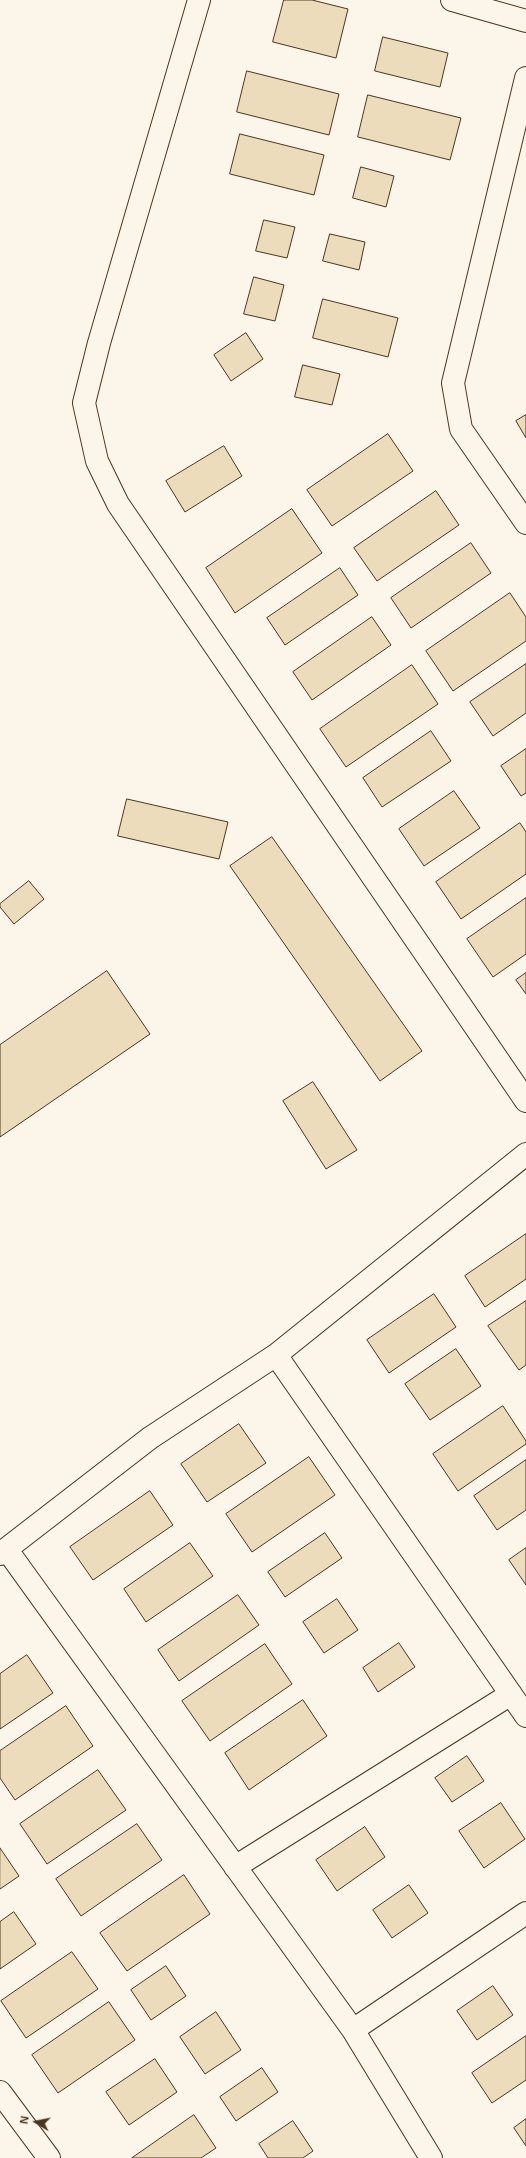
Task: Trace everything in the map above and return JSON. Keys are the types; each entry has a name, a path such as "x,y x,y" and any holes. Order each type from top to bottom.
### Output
{"street":[{"path":"199,0 99,343 84,404 97,461 118,504 526,1101"},
{"path":"452,0 526,21"},
{"path":"526,78 453,383 461,429 526,523"},
{"path":"431,2158 353,2030 3,1552 150,1438 276,1355 526,1154"},
{"path":"276,1355 526,1716"},
{"path":"235,1867 511,1694"},
{"path":"353,2030 526,1913"},
{"path":"0,2092 49,2158"}],"building":[{"path":"284,0 312,0 348,9 336,58 273,42"},
{"path":"383,37 448,53 440,87 375,71"},
{"path":"247,71 339,94 329,135 237,112"},
{"path":"368,95 461,118 450,160 358,137"},
{"path":"240,134 324,155 314,195 230,174"},
{"path":"361,167 394,176 386,207 353,198"},
{"path":"264,220 295,227 287,258 256,251"},
{"path":"330,234 365,242 359,270 323,261"},
{"path":"254,277 284,285 275,321 244,314"},
{"path":"323,299 398,318 388,357 313,338"},
{"path":"246,333 263,359 231,381 214,355"},
{"path":"303,365 340,374 332,405 295,397"},
{"path":"526,415 526,438 516,421"},
{"path":"388,434 413,471 332,526 307,490"},
{"path":"224,446 242,476 185,512 166,481"},
{"path":"436,491 459,525 377,581 354,548"},
{"path":"292,509 322,553 235,613 206,568"},
{"path":"471,543 491,573 411,628 391,598"},
{"path":"340,568 358,595 285,645 267,618"},
{"path":"510,593 526,617 526,641 453,691 426,651"},
{"path":"372,617 391,645 312,700 293,672"},
{"path":"526,664 526,713 493,736 470,702"},
{"path":"412,665 438,704 346,767 320,729"},
{"path":"431,731 451,761 382,807 363,778"},
{"path":"526,749 526,793 521,796 501,766"},
{"path":"454,791 480,828 424,866 399,829"},
{"path":"127,799 228,822 219,859 118,836"},
{"path":"520,823 526,832 526,874 461,919 436,882"},
{"path":"272,837 422,1051 380,1081 230,866"},
{"path":"29,881 44,899 14,924 0,907 0,904"},
{"path":"526,898 526,954 493,977 467,939"},
{"path":"107,971 150,1034 0,1137 0,1045"},
{"path":"526,973 526,994 516,980"},
{"path":"313,1082 357,1150 326,1169 283,1101"},
{"path":"526,1234 526,1279 485,1307 465,1276"},
{"path":"434,1294 456,1327 389,1373 367,1340"},
{"path":"526,1301 526,1365 519,1370 488,1326"},
{"path":"456,1349 481,1386 430,1420 405,1384"},
{"path":"503,1406 526,1441 526,1444 458,1491 433,1454"},
{"path":"239,1424 266,1463 207,1502 181,1464"},
{"path":"309,1457 335,1495 252,1552 226,1514"},
{"path":"526,1460 526,1510 497,1530 474,1496"},
{"path":"150,1491 173,1525 93,1580 70,1547"},
{"path":"325,1533 342,1558 285,1597 268,1572"},
{"path":"190,1543 213,1576 146,1622 124,1589"},
{"path":"526,1548 526,1585 509,1560"},
{"path":"238,1595 259,1625 179,1681 158,1650"},
{"path":"337,1599 358,1630 324,1653 303,1622"},
{"path":"399,1643 415,1667 378,1692 363,1668"},
{"path":"265,1644 292,1684 210,1741 182,1701"},
{"path":"27,1655 53,1693 0,1729 0,1674"},
{"path":"303,1700 327,1736 249,1790 225,1753"},
{"path":"66,1706 93,1746 15,1800 0,1778 0,1751"},
{"path":"467,1756 484,1781 452,1802 435,1778"},
{"path":"98,1770 126,1810 47,1864 20,1824"},
{"path":"501,1803 525,1839 484,1868 459,1831"},
{"path":"137,1824 162,1860 81,1916 56,1879"},
{"path":"365,1827 385,1857 337,1891 316,1860"},
{"path":"0,1848 19,1876 0,1889"},
{"path":"184,1875 210,1914 127,1971 100,1933"},
{"path":"409,1885 428,1913 392,1938 373,1910"},
{"path":"14,1912 36,1944 0,1969 0,1922"},
{"path":"72,1952 98,1989 26,2038 1,2001"},
{"path":"166,1966 186,1996 151,2020 131,1990"},
{"path":"493,1986 513,2015 477,2040 457,2011"},
{"path":"109,2002 135,2040 58,2093 32,2055"},
{"path":"216,2012 241,2050 205,2074 180,2037"},
{"path":"526,2036 526,2080 492,2103 472,2073"},
{"path":"155,2059 177,2092 129,2125 106,2092"},
{"path":"262,2068 278,2092 236,2121 220,2097"},
{"path":"194,2115 216,2148 201,2158 132,2158"},
{"path":"526,2119 526,2146 514,2128"},
{"path":"293,2121 313,2151 303,2158 268,2158 259,2144"}]}
